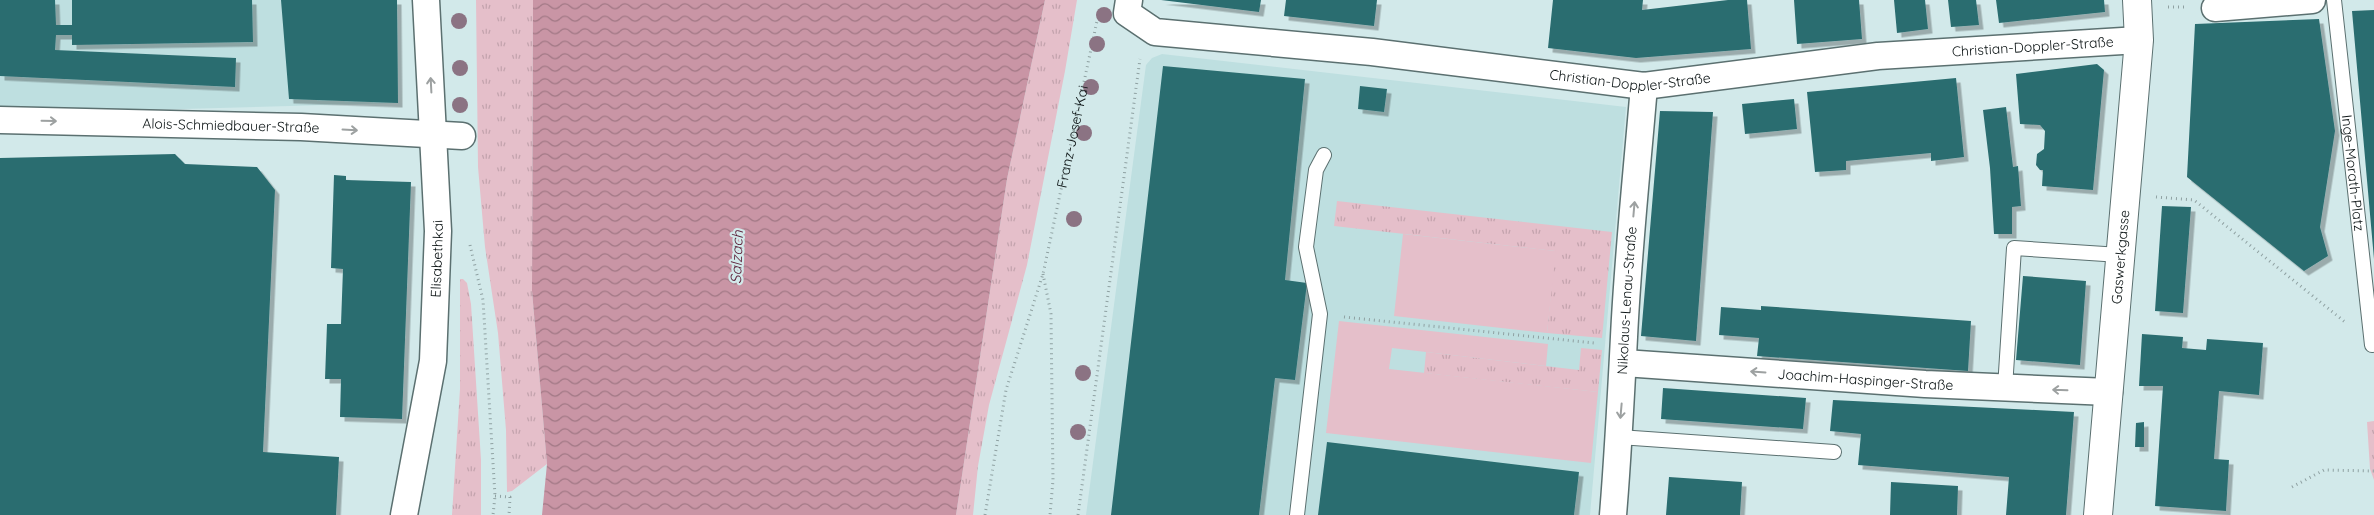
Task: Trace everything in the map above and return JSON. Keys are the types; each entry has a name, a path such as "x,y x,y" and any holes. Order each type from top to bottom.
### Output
{"street":[{"name":"Elisabethkai","path":"404,515 433,360 438,230 426,0"},
{"name":"Gaswerkgasse","path":"2098,515 2139,40 2137,0"},
{"path":"2215,8 2312,0"},
{"name":"Christian-Doppler-Straße","path":"1128,7 1155,32 1372,52 1644,86 1878,56 2139,40"},
{"name":"Nikolaus-Lenau-Straße","path":"1613,515 1632,219 1644,86"},
{"name":"Alois-Schmiedbauer-Straße","path":"0,120 301,127 462,136"},
{"name":"Joachim-Haspinger-Straße","path":"1624,363 1915,384 2109,392"}],"lane":[{"name":"Inge-Morath-Platz","path":"2334,0 2372,345"},
{"path":"1297,515 1320,314 1306,247 1316,170 1324,155"},
{"path":"2005,388 2014,248 2120,255"},
{"path":"1619,437 1834,452"}],"path":[{"name":"Franz-Josef-Kai","path":"985,515 1006,390 1043,274 1098,16"},
{"path":"1078,515 1140,56"},
{"path":"2148,197 2194,200 2347,324"},
{"path":"470,244 483,300 495,496 493,515"},
{"name":"Franz-Josef-Kai","path":"1043,274 1051,314 1052,480 1050,515"},
{"path":"1320,314 1602,344"},
{"path":"2292,487 2324,470 2374,471"},
{"path":"495,496 510,497 510,515"}],"shaded area":[{"path":"0,0 397,0 398,103 0,114"},
{"path":"1162,54 1626,107 1590,515 1086,515 1146,65 1152,58"}],"green space":[{"path":"476,0 533,0 532,291 547,464 512,491 507,492 506,430 498,333 485,247 478,167"},
{"path":"1045,0 1077,0 1027,265 989,405 978,466 973,515 956,515 1007,179"},
{"path":"1337,201 1612,232 1602,338 1547,333 1555,251 1334,226"},
{"path":"1403,234 1556,251 1547,333 1394,316"},
{"path":"460,279 467,283 471,304 481,460 481,515 452,515 460,389"},
{"path":"1339,321 1548,344 1546,366 1392,348 1389,369 1598,392 1591,463 1326,433"},
{"path":"1581,348 1602,350 1598,392 1424,373 1426,352 1579,370"},
{"path":"2374,421 2374,480 2370,469 2367,422"}],"water":[{"name":"Salzach","path":"533,0 1045,0 1007,179 956,515 542,515 547,464 532,291"}],"building":[{"path":"0,0 55,0 56,25 72,25 72,0 252,0 253,42 72,45 72,35 56,35 55,50 236,58 235,87 0,76"},
{"path":"281,0 397,0 398,103 289,99"},
{"path":"1161,0 1261,0 1259,12"},
{"path":"1286,0 1377,0 1374,26 1284,16"},
{"path":"1553,0 1643,0 1642,10 1728,0 1747,0 1751,49 1636,58 1548,48"},
{"path":"1794,0 1859,0 1862,39 1797,44"},
{"path":"1894,0 1925,0 1928,29 1897,33"},
{"path":"1948,0 1976,0 1979,25 1951,27"},
{"path":"1996,0 2104,0 2105,12 1999,23"},
{"path":"2374,10 2374,259 2352,11"},
{"path":"2319,19 2335,131 2320,227 2328,256 2304,271 2187,177 2195,24"},
{"path":"2097,64 2104,70 2093,190 2042,186 2043,170 2040,170 2036,165 2037,154 2044,149 2045,131 2040,125 2020,124 2016,74"},
{"path":"1163,66 1305,79 1285,280 1307,283 1295,380 1275,378 1259,515 1111,515"},
{"path":"1956,78 1964,157 1931,161 1931,153 1846,161 1846,170 1815,172 1807,92"},
{"path":"1360,86 1387,89 1384,112 1358,109"},
{"path":"1794,99 1797,129 1745,134 1742,104"},
{"path":"2006,107 2013,167 2018,166 2021,206 2012,207 2012,234 1994,234 1990,168 1983,110"},
{"path":"1660,111 1713,112 1696,341 1641,336"},
{"path":"175,154 185,164 257,167 275,190 263,452 339,457 336,515 0,515 0,158"},
{"path":"334,175 346,176 346,180 411,182 402,419 340,417 341,379 325,379 327,324 341,324 343,269 331,268"},
{"path":"2162,206 2191,207 2183,313 2155,311"},
{"path":"2023,276 2086,281 2080,365 2016,360"},
{"path":"1761,306 1971,321 1968,371 1757,356 1759,338 1719,335 1721,307 1761,310"},
{"path":"2142,334 2183,337 2182,348 2206,350 2207,339 2263,343 2259,395 2219,391 2214,459 2229,460 2226,511 2155,506 2163,386 2139,386"},
{"path":"1663,388 1806,398 1803,429 1661,419"},
{"path":"1833,400 2074,412 2066,515 2006,515 2009,477 1858,465 1861,434 1830,431"},
{"path":"2144,422 2144,447 2135,447 2136,423"},
{"path":"1327,442 1579,472 1574,515 1318,515"},
{"path":"1669,477 1742,482 1740,515 1666,515"},
{"path":"1891,482 1958,486 1957,515 1890,515"}]}
